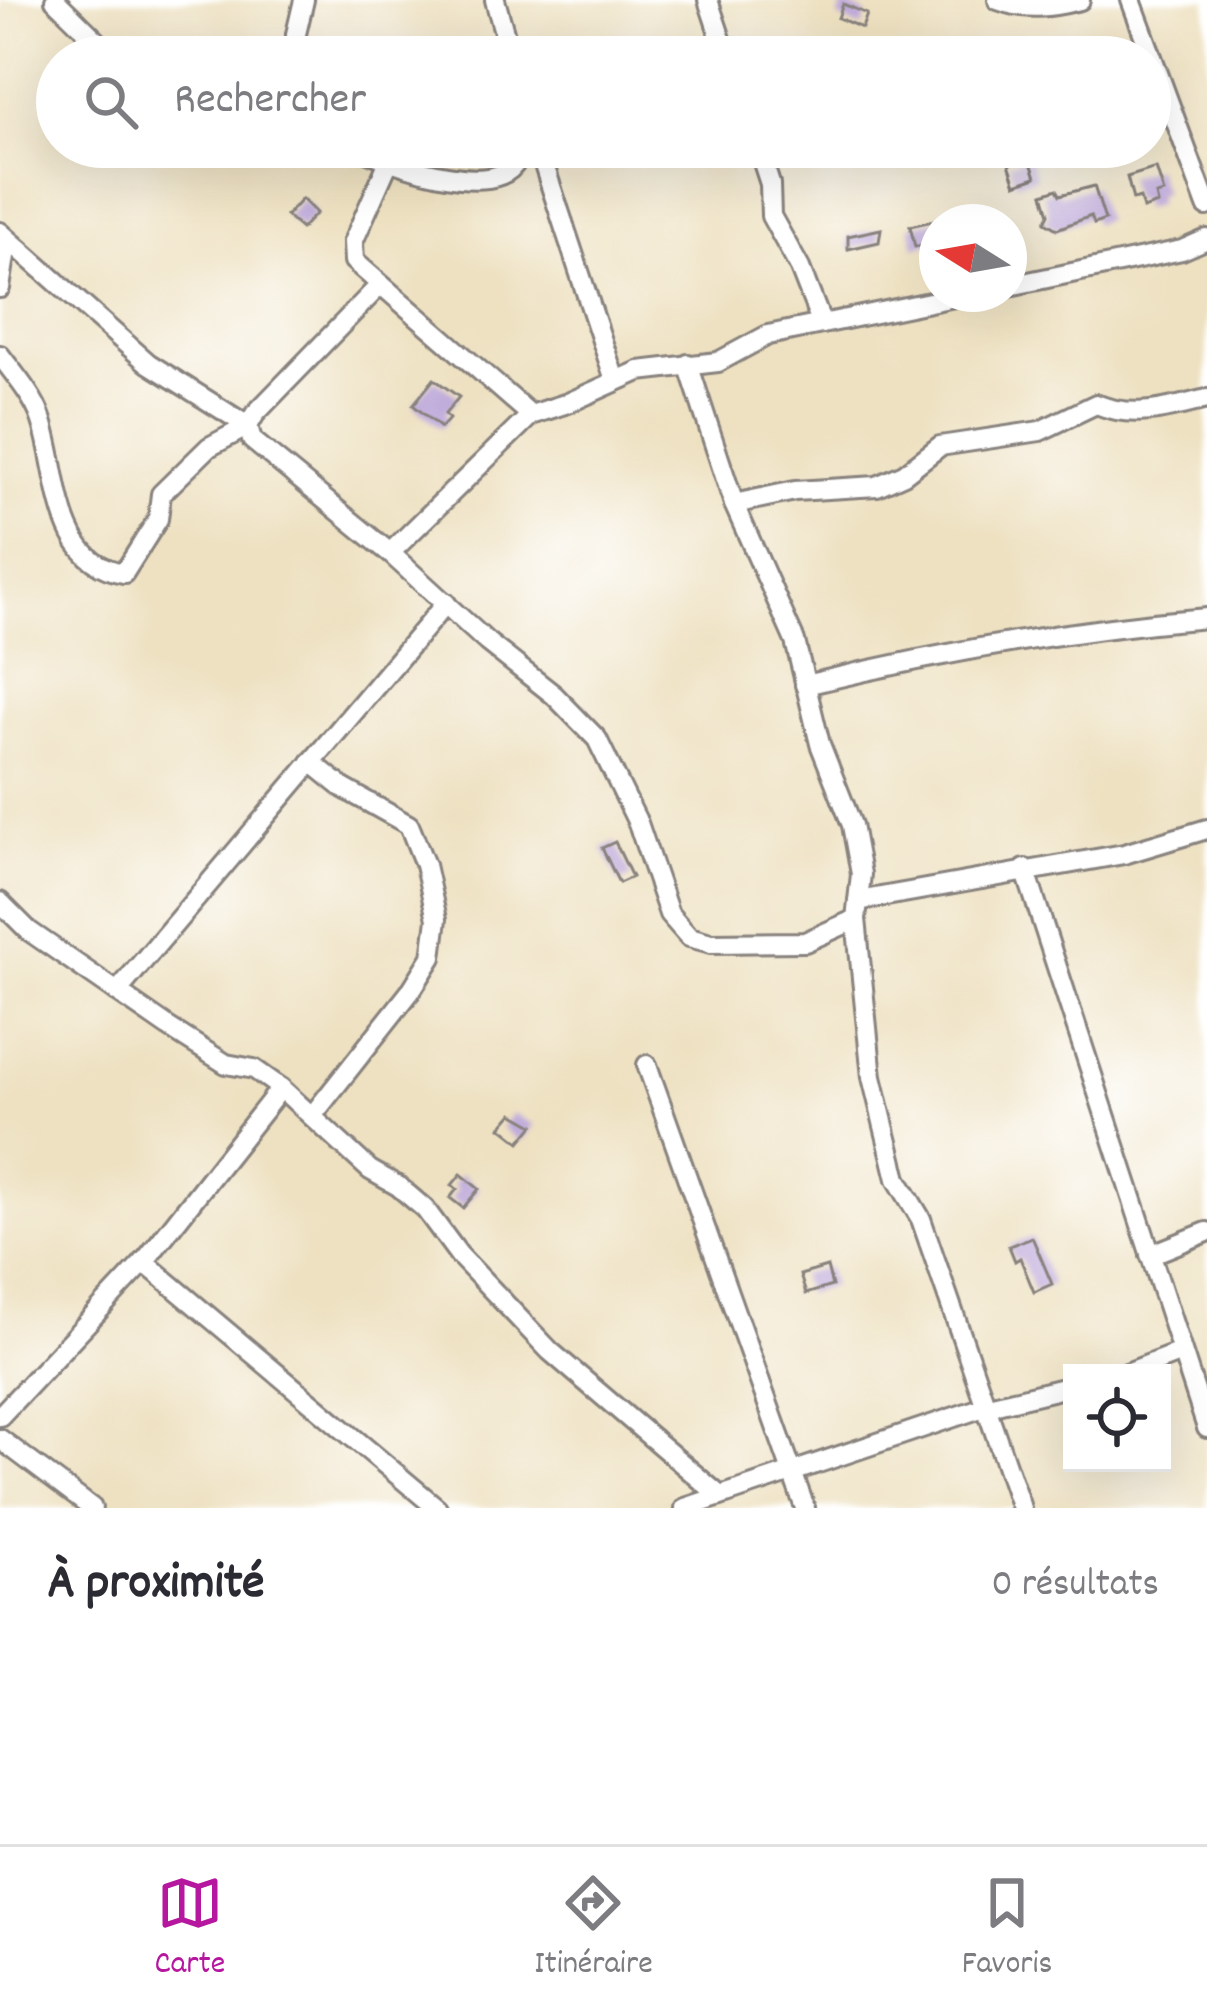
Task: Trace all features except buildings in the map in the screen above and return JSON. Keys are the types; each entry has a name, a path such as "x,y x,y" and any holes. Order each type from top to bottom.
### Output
{"street":[{"path":"55,0 93,36"},
{"path":"296,36 304,0"},
{"path":"495,0 505,36"},
{"path":"709,0 720,36"},
{"path":"998,0 1018,7 1049,8 1081,0"},
{"path":"1131,0 1144,36"},
{"path":"1171,108 1207,206"},
{"path":"386,168 353,242 354,261 531,415"},
{"path":"418,168 460,178 478,178 507,168"},
{"path":"545,168 615,380"},
{"path":"765,168 771,216 800,268 822,324"},
{"path":"0,233 5,256 0,289"},
{"path":"0,233 148,363 248,426 252,440 554,695 597,739 638,823 670,914 688,937 711,943 805,942 857,910 1025,869 1124,854 1207,829"},
{"path":"1027,282 1183,250 1207,239"},
{"path":"0,356 41,416 65,522 104,570 124,573 158,519 161,494 209,447 248,426 379,286"},
{"path":"390,553 531,415 568,404 639,371 718,362 769,335 919,304"},
{"path":"688,364 734,504 795,640 820,744 852,825 861,874 857,910 872,1077 886,1141 897,1179 921,1219 1021,1508"},
{"path":"734,504 795,491 877,486 904,474 940,446 1040,431 1096,404 1119,414 1140,415 1207,399"},
{"path":"117,992 446,602"},
{"path":"805,685 988,646 1207,618"},
{"path":"311,762 343,788 409,825 425,865 436,919 432,957 410,992 312,1116"},
{"path":"1025,869 1207,1428"},
{"path":"0,902 29,932 117,992 226,1064 254,1069 281,1088 370,1170 425,1209 459,1255 550,1351 720,1496"},
{"path":"646,1065 805,1508"},
{"path":"0,1416 144,1262 281,1088"},
{"path":"1150,1255 1207,1232"},
{"path":"144,1262 437,1508"},
{"path":"1150,1364 1181,1352"},
{"path":"685,1508 984,1407 1063,1388"},
{"path":"0,1439 92,1508"}]}
